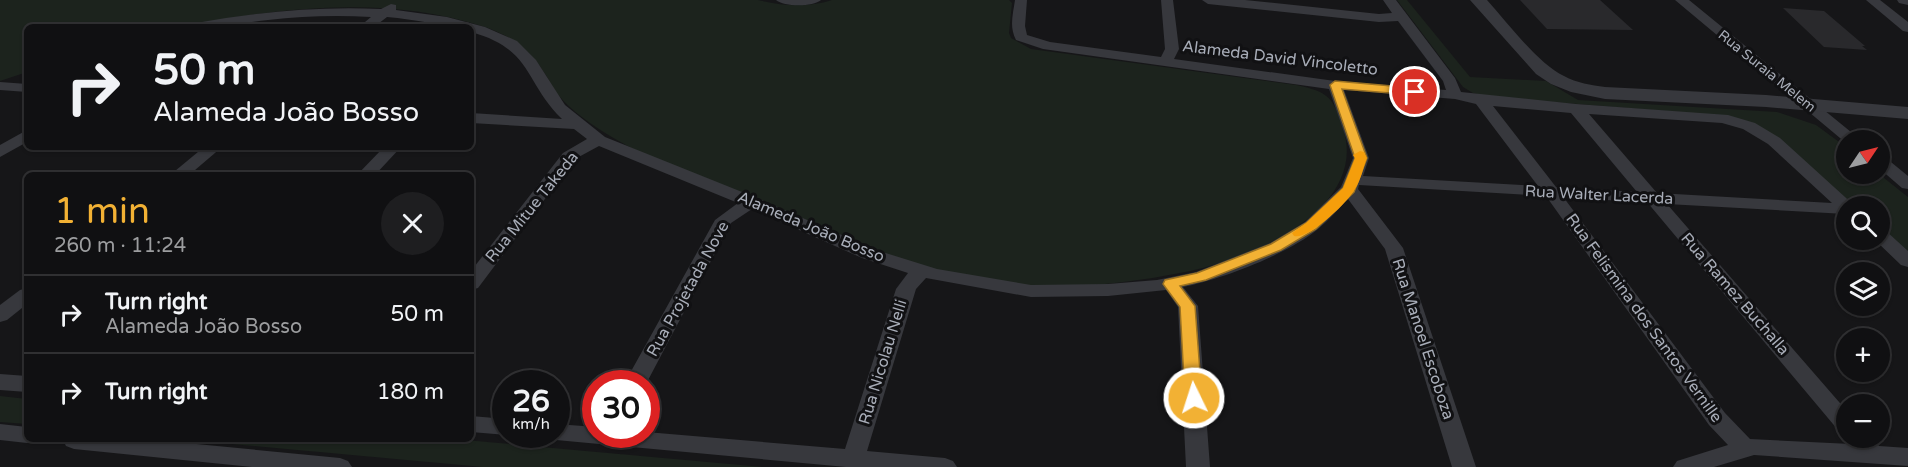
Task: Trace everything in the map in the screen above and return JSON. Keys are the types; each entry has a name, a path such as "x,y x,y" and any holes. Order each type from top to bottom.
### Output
{"street":[{"path":"370,24 401,0"},
{"path":"782,0 815,0"},
{"name":"Alameda David Vincoletto","path":"1021,0 1018,26 1021,37 1048,46 1335,85 1455,95 1481,100 1576,109 1723,118 1749,126 1774,141 1836,198"},
{"path":"1166,62 1172,49 1167,0"},
{"path":"1208,0 1378,18 1402,17"},
{"path":"1389,0 1450,81 1455,95"},
{"path":"1478,0 1542,70 1557,80 1578,88 1611,93 1805,102 1908,113"},
{"name":"Rua Suraia Melem","path":"1681,0 1840,130"},
{"path":"1872,0 1908,28"},
{"name":"Alameda João Bosso","path":"214,24 276,14 386,11 411,12 463,24"},
{"name":"Alameda João Bosso","path":"474,27 513,44 527,57 555,102 577,125 599,140 751,202 869,254 923,271 979,284 1031,291 1108,290 1170,284 1201,277 1276,247 1311,226 1351,185"},
{"path":"4,86 24,79"},
{"path":"1335,85 1361,158 1351,185"},
{"path":"4,86 24,88"},
{"path":"1805,102 1814,95 1908,102"},
{"name":"Rua Felismina dos Santos Vernille","path":"1481,100 1717,419 1745,448"},
{"name":"Rua Ramez Buchalla","path":"1576,109 1836,412"},
{"path":"474,118 577,125"},
{"path":"0,152 24,137"},
{"name":"Rua Mitue Takeda","path":"474,280 569,156 580,148 599,140"},
{"path":"182,172 210,150"},
{"path":"368,172 390,150"},
{"path":"1890,169 1908,184"},
{"name":"Rua Walter Lacerda","path":"1351,185 1551,192 1836,207"},
{"name":"Rua Manoel Escoboza","path":"1351,185 1394,248 1464,467"},
{"name":"Rua Projetada Nove","path":"643,370 724,220 751,202"},
{"path":"1890,245 1908,261"},
{"name":"Rua Nicolau Nelli","path":"853,459 906,290 911,280 923,271"},
{"path":"1170,284 1188,306 1198,467"},
{"path":"0,315 24,296"},
{"path":"0,382 24,384"},
{"path":"474,424 492,426"},
{"path":"0,432 24,435"},
{"path":"660,441 945,467"},
{"path":"94,442 340,467"},
{"path":"1685,467 1754,446 1836,446"},
{"path":"1873,448 1908,457"}],"shaded area":[{"path":"0,0 758,0 795,5 832,0 1009,0 1012,3 1009,33 1011,38 1031,49 1296,85 1316,90 1328,98 1336,109 1343,128 1347,158 1338,184 1321,207 1297,227 1240,256 1185,272 1098,285 1011,285 954,275 902,259 637,151 585,120 570,107 558,94 531,55 509,38 482,26 454,18 396,9 338,7 280,11 197,24 24,24 24,73 0,81"},
{"path":"1397,0 1407,0 1470,77 1546,81 1578,100 1777,112 1816,125 1836,140 1836,184 1890,183 1908,197 1908,253 1890,237 1890,196 1843,196 1778,139 1716,115 1490,97 1473,93 1463,87"},
{"path":"0,396 24,399 24,424 0,422"},
{"path":"474,441 492,442 492,448 553,448 763,467 483,467 211,442"}],"building":[{"path":"1520,0 1600,0 1633,30 1547,29"},
{"path":"1783,8 1824,11 1867,50 1824,47"}],"slow traffic":[{"path":"1299,233 1311,226 1349,189 1361,158 1360,155"}],"route":[{"path":"1194,398 1188,306 1183,297 1170,284 1201,277 1276,247 1311,226 1349,189 1361,158 1335,85 1415,92"}]}
